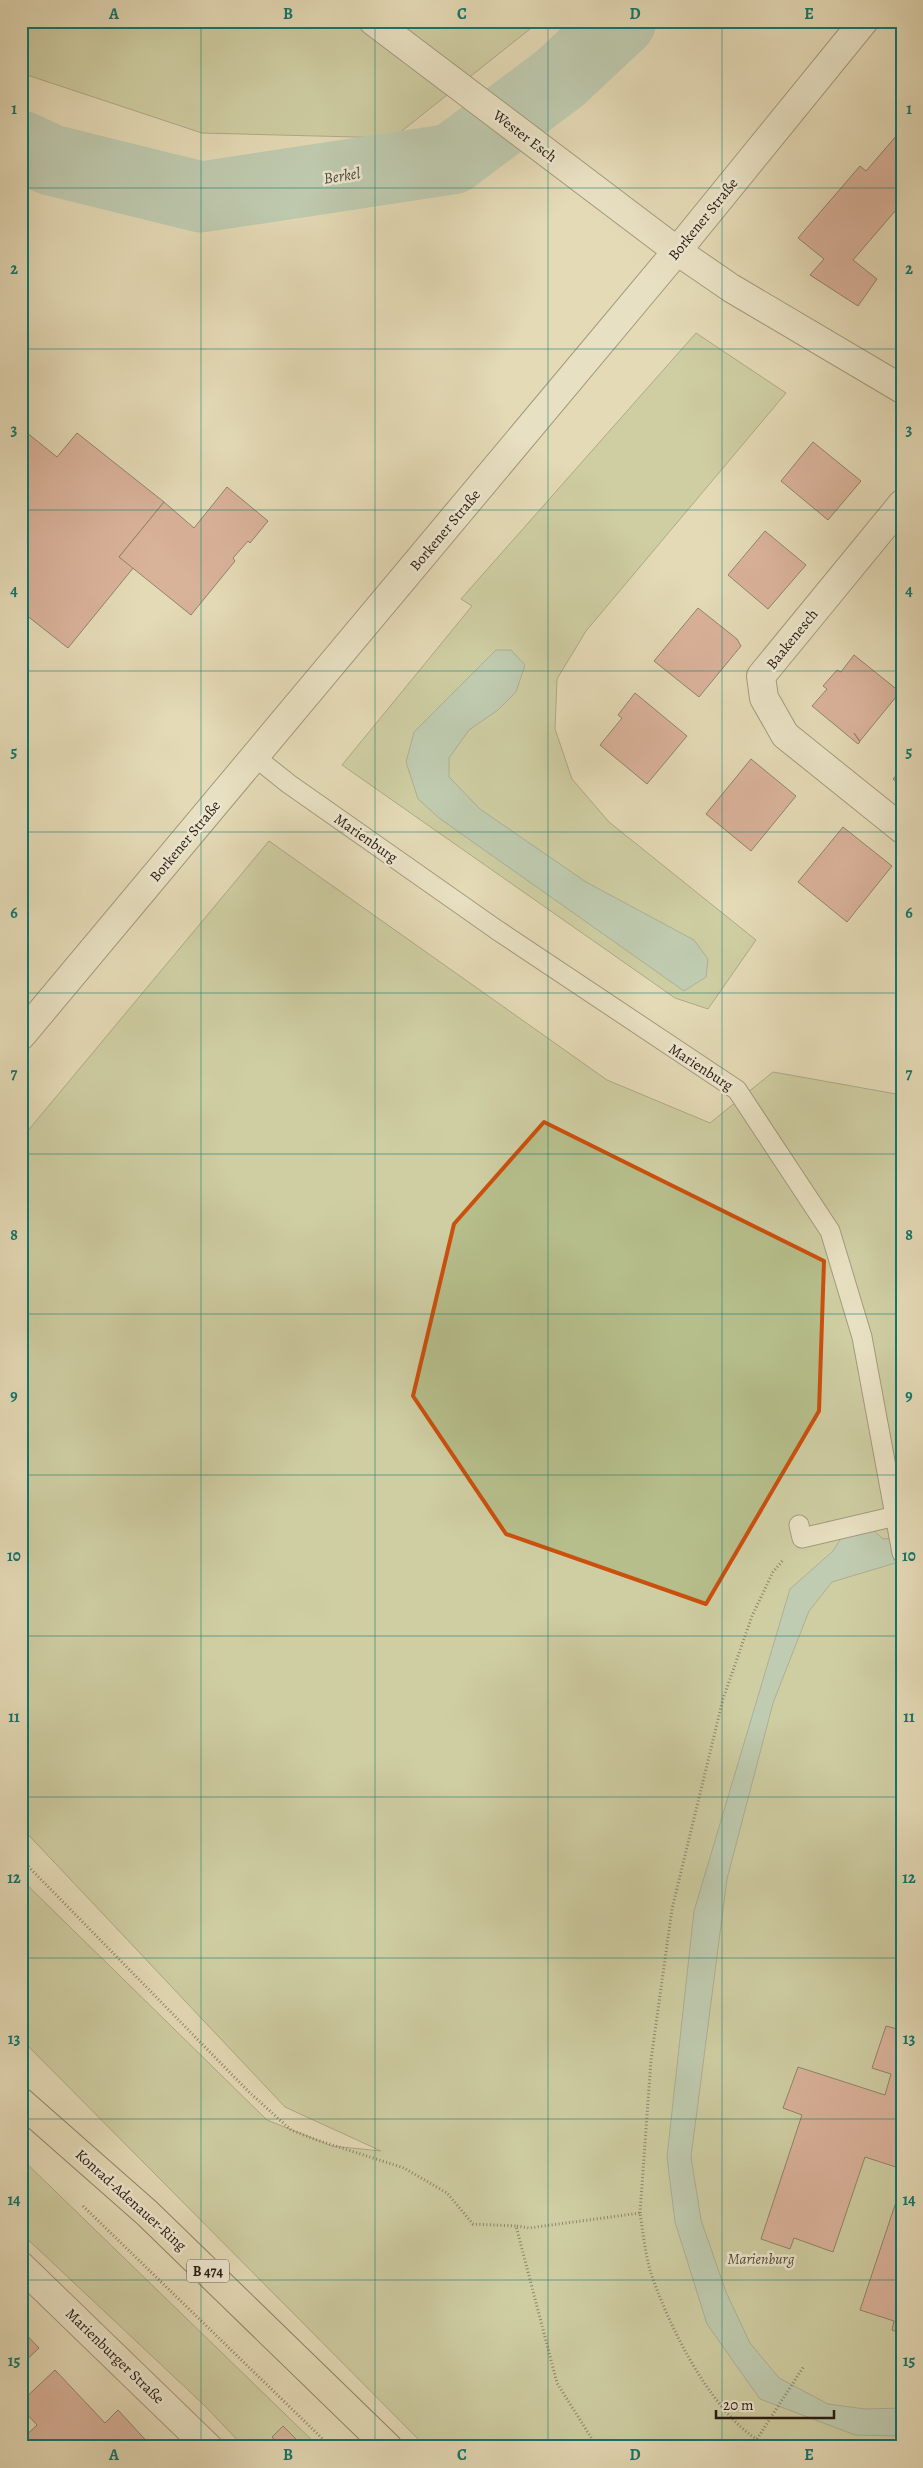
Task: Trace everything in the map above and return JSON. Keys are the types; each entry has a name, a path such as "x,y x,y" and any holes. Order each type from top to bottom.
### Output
{"main road":[{"name":"Konrad-Adenauer-Ring","path":"21,2102 147,2213 388,2447"}],"street":[{"name":"Wester Esch","path":"373,21 677,251"},
{"name":"Borkener Straße","path":"21,1036 677,251 864,21"},
{"path":"677,251 731,288 902,389"},
{"name":"Baakenesch","path":"902,504 760,676 764,698 785,735 902,829"},
{"name":"Marienburger Straße","path":"21,2266 208,2447"}],"lane":[{"name":"Marienburg","path":"255,758 497,930 737,1090 830,1231 862,1337 902,1553"},
{"path":"800,1532 897,1525"}],"path":[{"path":"772,2447 757,2439 727,2413 691,2362 670,2320 650,2268 640,2213 651,2060 674,1900 723,1698 752,1616 773,1572 800,1532"},
{"path":"21,1859 249,2092 292,2130 404,2168 446,2193 473,2224 529,2228 640,2213"},
{"path":"76,2200 331,2447"},
{"path":"516,2226 557,2383 597,2447"},
{"path":"757,2439 804,2366"}],"highlighted area":[{"path":"544,1122 824,1261 819,1411 706,1604 506,1534 413,1396 454,1224"}],"green space":[{"path":"21,21 540,21 393,138 202,133 21,73"},
{"path":"696,333 786,393 586,631 557,679 555,729 572,779 609,822 756,940 708,1009 675,998 342,765 472,606 461,599"},
{"path":"269,841 607,1080 710,1123 773,1072 902,1095 902,2447 426,2447 21,2039 21,1879 267,2120 332,2146 381,2151 285,2107 21,1827 21,1139"},
{"path":"21,2158 319,2447 244,2447 205,2406 21,2233"}],"shaded area":[{"path":"496,650 511,650 525,665 516,692 498,710 469,730 449,758 449,777 480,809 586,882 694,940 708,959 706,977 684,991 439,818 418,799 406,762 414,732"},
{"path":"872,1529 883,1539 902,1537 902,1561 832,1582 809,1611 773,1703 727,1879 691,2157 701,2220 726,2292 750,2343 779,2378 828,2404 865,2409 902,2408 902,2438 899,2436 855,2435 760,2399 707,2324 675,2222 667,2157 694,1911 790,1589 833,1551 841,1538"}],"building":[{"path":"902,110 902,123 896,117"},
{"path":"897,135 902,139 902,203 853,260 877,279 858,306 810,275 824,259 798,238 860,166 866,171"},
{"path":"21,428 57,457 77,433 164,502 119,557 134,567 68,648 21,611"},
{"path":"813,442 861,481 828,520 781,481"},
{"path":"227,487 268,521 250,543 248,541 233,558 235,561 191,615 119,557 164,502 194,528"},
{"path":"765,531 806,565 768,609 728,575"},
{"path":"902,570 902,583 895,578"},
{"path":"698,608 737,639 741,646 699,697 654,661"},
{"path":"854,655 900,692 860,741 854,733 860,742 858,744 812,706 827,689 823,686 837,670 841,672"},
{"path":"635,693 687,736 647,784 600,745 622,718 618,715"},
{"path":"751,759 796,796 751,851 706,814"},
{"path":"902,769 902,786 893,779"},
{"path":"843,827 892,866 847,922 798,882"},
{"path":"902,2016 902,2169 865,2157 833,2252 794,2238 790,2249 761,2239 802,2115 783,2108 798,2067 885,2095 891,2074 872,2068 886,2026 897,2029"},
{"path":"902,2184 902,2334 892,2330 894,2321 860,2310"},
{"path":"21,2329 39,2348 21,2365"},
{"path":"55,2370 105,2423 118,2410 152,2447 21,2447 21,2440 37,2425 21,2408 21,2402"},
{"path":"283,2426 304,2447 281,2447 272,2437"}],"waterway":[{"name":"Berkel","path":"21,146 51,160 201,197 452,159 559,79 621,21"}]}
